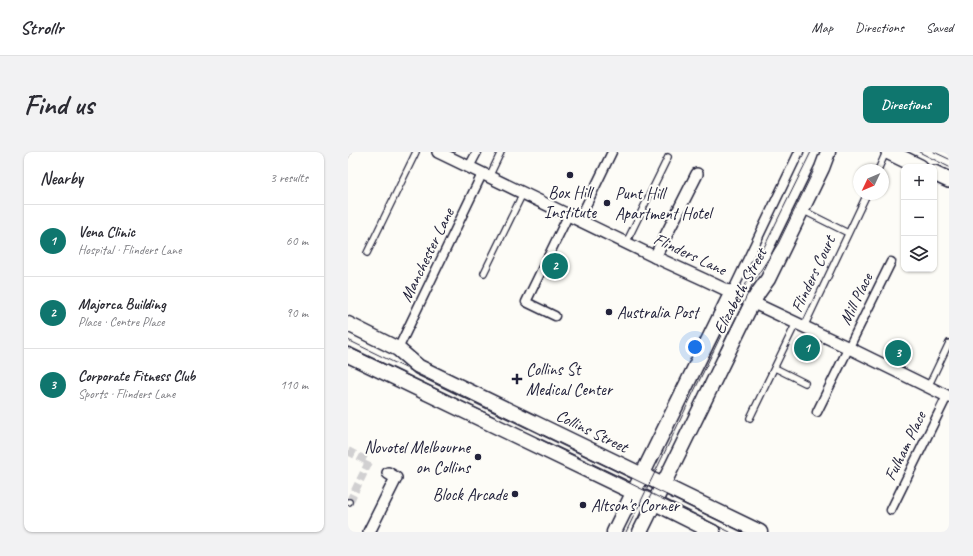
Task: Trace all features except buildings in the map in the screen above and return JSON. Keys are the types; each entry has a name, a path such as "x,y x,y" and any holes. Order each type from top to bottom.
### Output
{"main road":[{"path":"888,152 914,164"},
{"path":"937,174 949,180"}],"street":[{"name":"Flinders Lane","path":"438,152 452,155 469,167 523,194 753,302 948,397"},
{"path":"469,167 477,152"},
{"path":"579,220 612,152"},
{"name":"Elizabeth Street","path":"614,532 799,152"},
{"name":"Elizabeth Street","path":"640,532 753,302 768,279 822,168 828,152"},
{"path":"655,257 697,174"},
{"name":"Manchester Lane","path":"398,348 486,175"},
{"path":"555,316 526,302 566,220"},
{"name":"Mill Place","path":"817,412 891,262"},
{"name":"Collins Street","path":"348,324 398,348 419,367 760,532"},
{"path":"348,355 713,532"},
{"name":"Fulham Place","path":"891,510 948,397"},
{"path":"369,532 396,478 388,473"}],"lane":[{"path":"367,253 416,152"},
{"path":"486,175 502,152"},
{"path":"881,164 888,152"},
{"path":"626,243 668,157"},
{"path":"484,273 523,194"},
{"name":"Flinders Court","path":"750,418 864,200"},
{"name":"Flinders Court","path":"802,210 848,233"},
{"path":"928,387 949,343"},
{"path":"775,368 805,383"}],"tunnel":[{"path":"348,451 369,462 348,505"}],"tram line":[{"path":"348,158 351,152"},
{"path":"626,532 811,152"},
{"path":"919,152 949,167"},
{"path":"934,152 949,159"},
{"path":"721,349 755,279 778,244 814,170"},
{"path":"348,340 743,532"},
{"path":"348,347 494,417"},
{"path":"537,438 730,532"},
{"path":"638,520 652,493"}],"place":[{"name":"Box Hill Institute","path":"570,175"},
{"name":"Punt Hill Apartment Hotel","path":"607,203"},
{"name":"Majorca Building","path":"555,266"},
{"name":"Australia Post","path":"609,312"},
{"name":"Vena Clinic","path":"807,348"},
{"name":"Corporate Fitness Club","path":"898,353"},
{"name":"Collins St Medical Center","path":"517,379"},
{"name":"Novotel Melbourne on Collins","path":"478,457"},
{"name":"Block Arcade","path":"515,494"},
{"name":"Altson's Corner","path":"583,505"}]}
